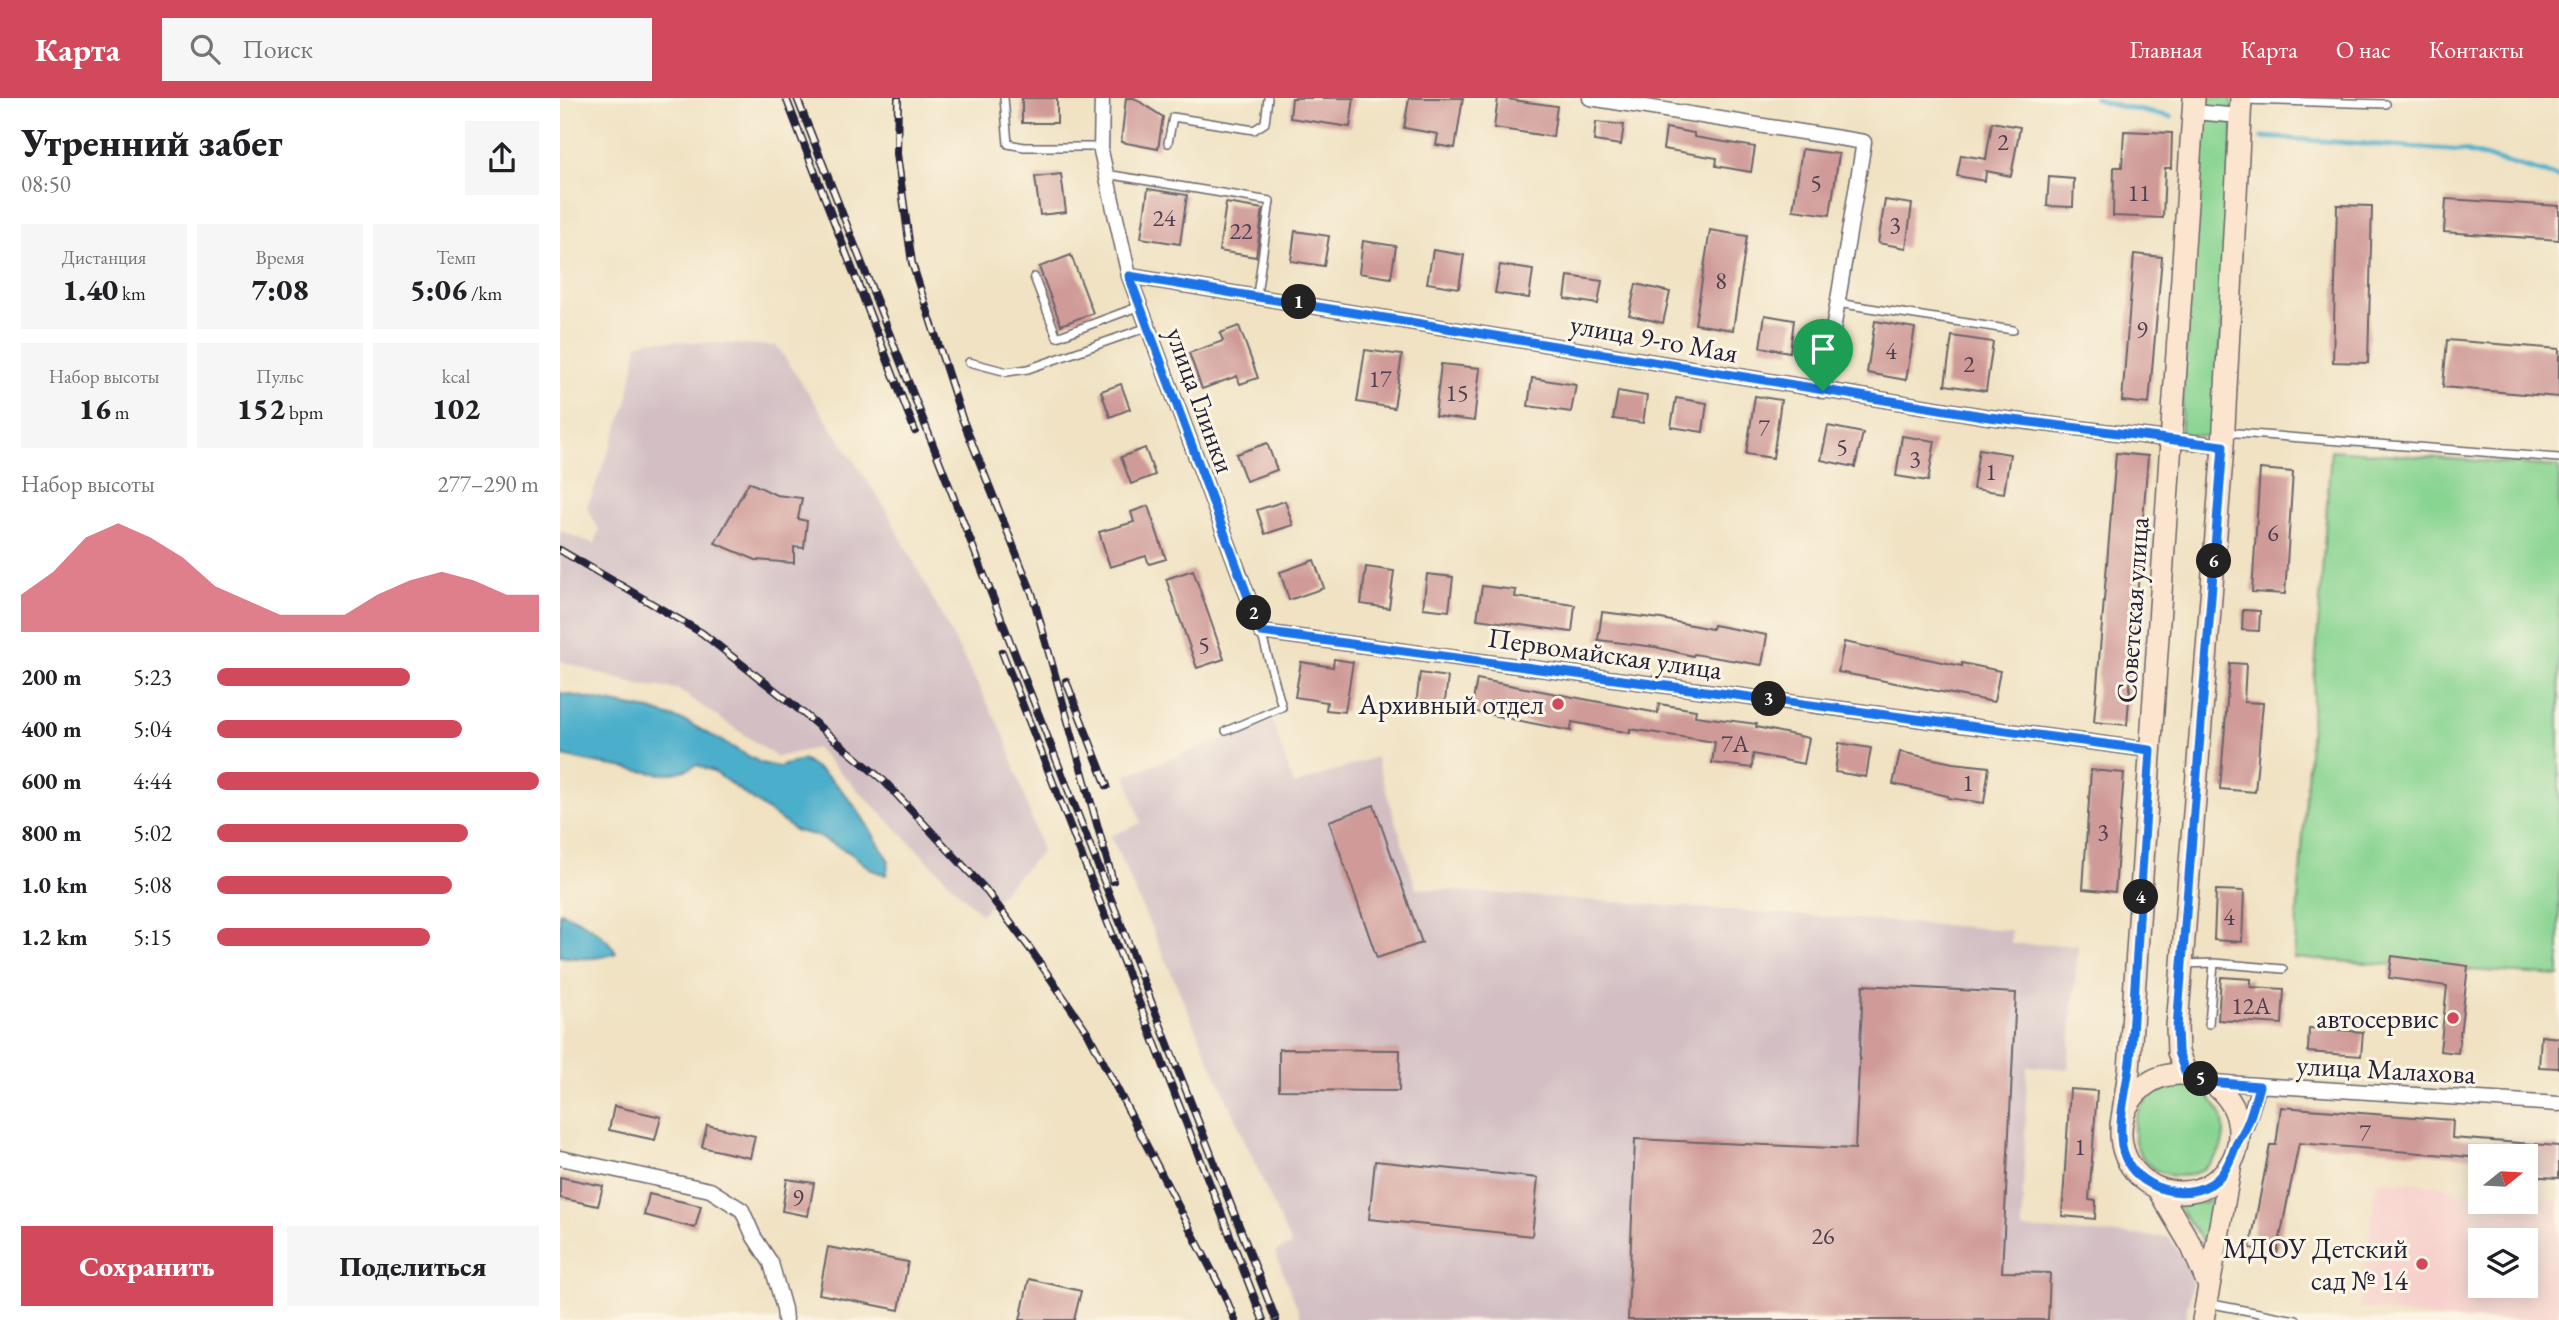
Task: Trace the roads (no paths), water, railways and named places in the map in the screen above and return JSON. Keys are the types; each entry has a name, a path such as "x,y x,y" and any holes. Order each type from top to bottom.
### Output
{"main road":[{"name":"Советская улица","path":"2194,105 2129,1071 2121,1125 2122,1147 2126,1157 2142,1178 2157,1188 2192,1247 2206,1303"},
{"path":"2186,1074 2178,1052 2177,1027 2223,439 2241,105"},
{"path":"2121,1125 2126,1110 2138,1091 2165,1076 2186,1074 2209,1082 2223,1093 2235,1111 2238,1127 2206,1303"},
{"path":"2157,1188 2185,1192 2203,1188 2220,1176 2234,1153"}],"street":[{"name":"улица Глинки","path":"1102,98 1101,147 1129,276 1261,632"},
{"path":"1590,98 1864,142 1823,391"},
{"path":"2194,105 2241,105"},
{"name":"улица 9-го Мая","path":"1129,276 1989,417 2173,439 2223,439"},
{"name":"Первомайская улица","path":"1261,632 2150,750"},
{"name":"улица Малахова","path":"2209,1082 2559,1104"},
{"path":"2234,1153 2246,1128 2259,1086"},
{"path":"560,1158 710,1190 742,1210 754,1237 771,1263 785,1320"}],"lane":[{"path":"1004,98 1008,144 1024,147 1101,147"},
{"path":"1168,143 1173,117 1254,130 1265,123 1268,98"},
{"path":"2241,105 2269,100 2386,104"},
{"path":"1106,174 1270,201 1257,295"},
{"path":"1034,277 1057,337 1140,306"},
{"path":"1837,303 2013,330"},
{"path":"969,362 1007,372 1028,369 1148,327"},
{"path":"2223,439 2559,458"},
{"path":"1226,731 1282,708 1261,632"},
{"path":"2210,1024 2214,963"},
{"path":"2182,964 2214,963 2283,970"},
{"path":"2206,1303 2296,1320"}],"water":[{"path":"560,693 650,710 687,722 761,763 778,767 802,760 831,779 853,803 889,861 886,875 872,870 849,852 815,835 796,831 713,771 697,765 687,770 659,774 560,755"},
{"path":"560,912 584,923 606,940 616,953 588,958 560,956"}],"waterway":[{"path":"2095,98 2105,103 2171,117"},
{"path":"2262,137 2465,151 2559,177"}],"railway":[{"path":"786,98 915,431"},
{"path":"797,98 1276,1320"},
{"path":"898,98 897,154 912,263 962,418 1032,593 1113,881"},
{"path":"560,550 702,633 791,703 884,781 985,889 1088,1033 1235,1320"},
{"path":"1002,652 1263,1320"},
{"path":"1066,681 1107,786"}],"place":[{"name":"Архивный отдел","path":"1558,704"},
{"name":"автосервис","path":"2453,1018"},
{"name":"МДОУ Детский сад № 14","path":"2422,1264"}]}
